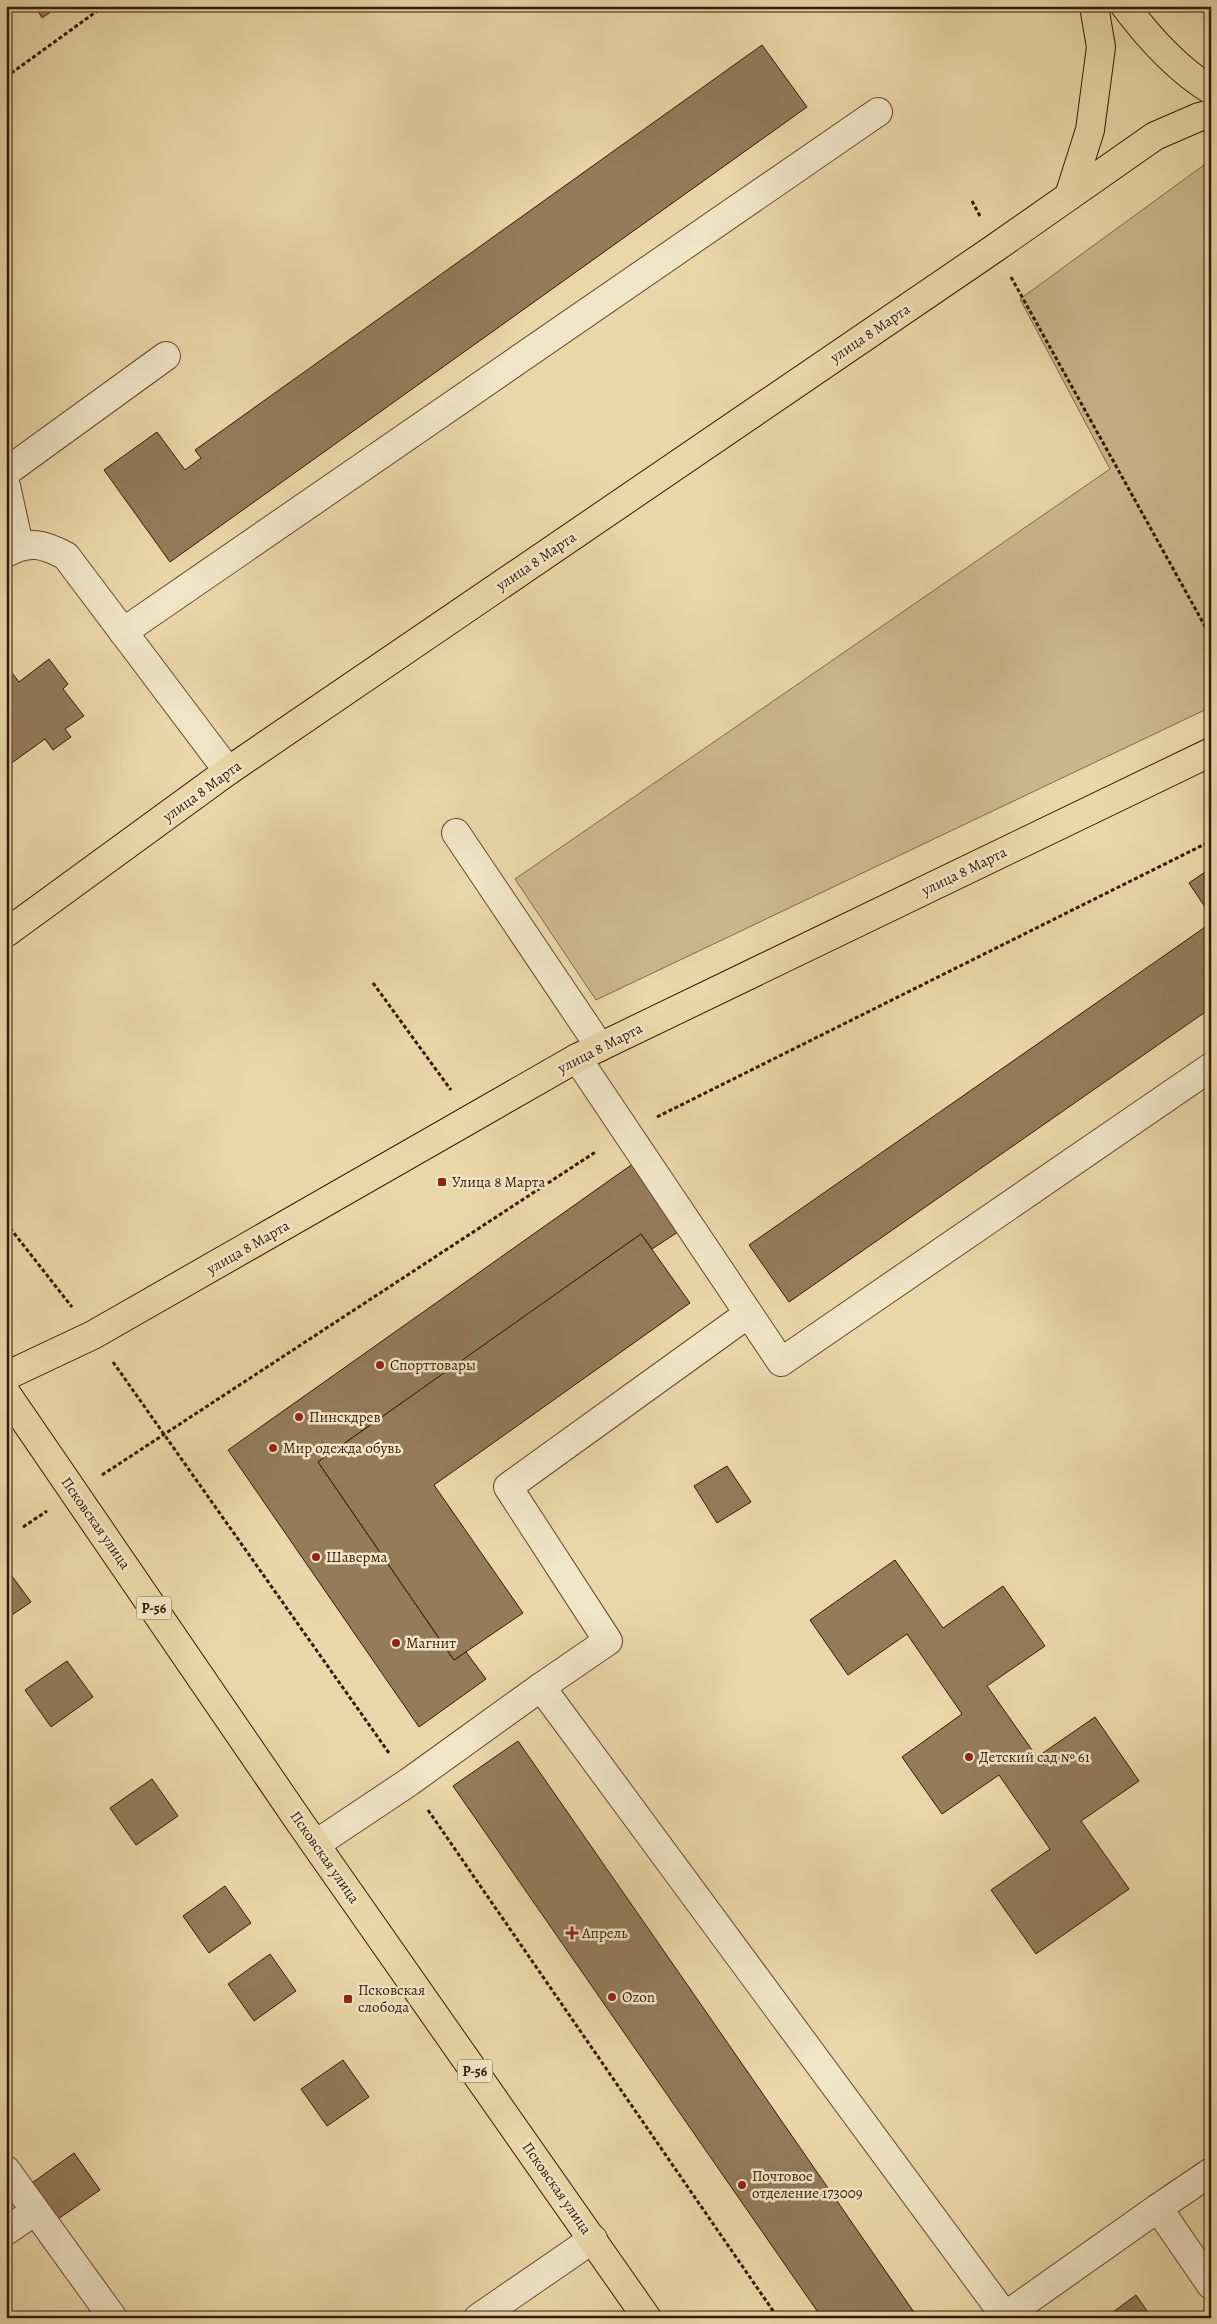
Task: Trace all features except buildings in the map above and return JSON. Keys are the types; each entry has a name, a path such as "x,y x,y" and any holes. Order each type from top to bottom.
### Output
{"main road":[{"path":"1069,196 1091,121 1101,47 1094,6"},
{"path":"1125,6 1141,28 1190,77 1211,90"},
{"name":"улица 8 Марта","path":"6,933 228,771 995,248 1155,136 1199,117 1211,114"},
{"name":"улица 8 Марта","path":"6,1376 94,1335 589,1053 1211,752"},
{"name":"Псковская улица","path":"6,1393 316,1844 647,2318"}],"street":[{"path":"123,632 878,112"},
{"path":"6,472 166,356"},
{"path":"6,486 13,549 46,545 66,556 228,771"},
{"path":"456,834 748,1314 781,1362 1211,1067"},
{"path":"316,1844 409,1782 608,1641 508,1488 748,1314"},
{"path":"541,1687 1006,2317 1211,2172"},
{"path":"6,2170 112,2318"},
{"path":"1158,2208 1211,2285"},
{"path":"6,2231 35,2211"},
{"path":"478,2318 593,2239"}],"path":[{"path":"6,77 104,6"},
{"path":"972,201 995,248 1211,637"},
{"path":"373,983 471,1119"},
{"path":"165,1434 409,1782 778,2318"}],"shaded area":[{"path":"1204,165 1211,165 1211,707 596,1000 515,879 1110,469 1020,299"}],"place":[{"name":"Улица 8 Марта","path":"442,1182"},
{"name":"Спорттовары","path":"380,1365"},
{"name":"Пинскдрев","path":"299,1417"},
{"name":"Мир одежда обувь","path":"273,1448"},
{"name":"Шаверма","path":"316,1557"},
{"name":"Магнит","path":"396,1643"},
{"name":"Детский сад № 61","path":"969,1757"},
{"name":"Апрель","path":"572,1933"},
{"name":"Ozon","path":"612,1997"},
{"name":"Псковская слобода","path":"348,1999"},
{"name":"Почтовое отделение 173009","path":"742,2185"}]}
